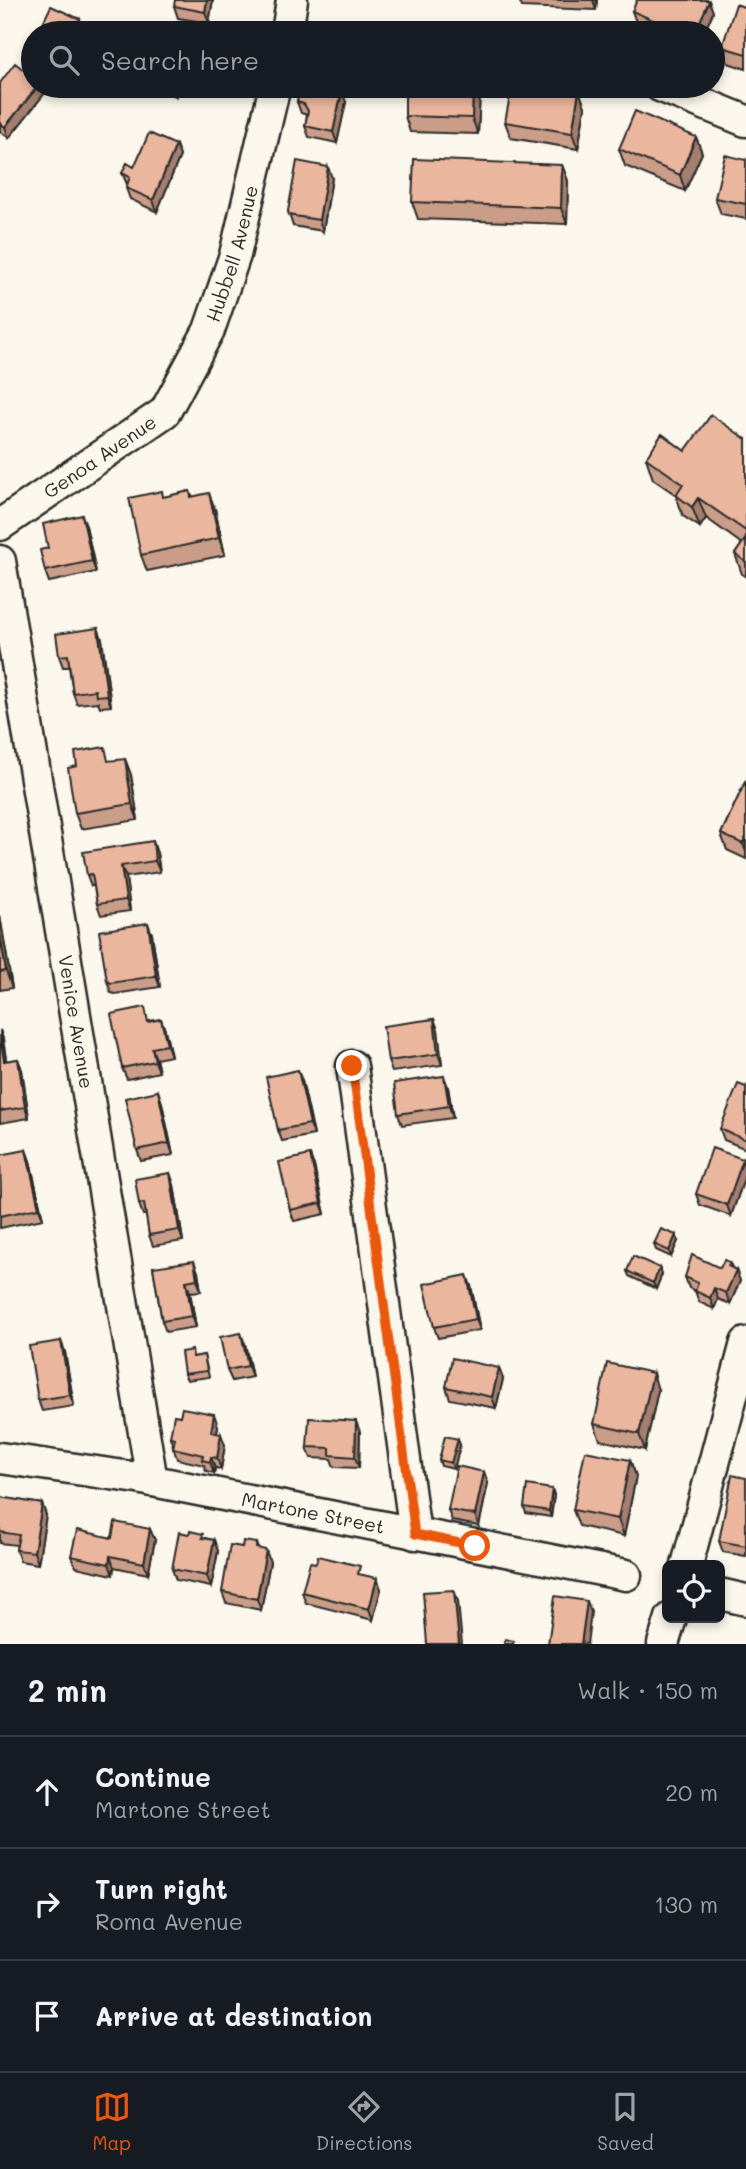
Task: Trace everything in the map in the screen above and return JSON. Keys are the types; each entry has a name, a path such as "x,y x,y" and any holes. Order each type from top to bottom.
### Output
{"street":[{"path":"289,21 292,0"},
{"name":"Hubbell Avenue","path":"165,412 209,330 235,255 272,98"},
{"path":"689,98 746,121"},
{"name":"Genoa Avenue","path":"0,525 165,412"},
{"name":"Venice Avenue","path":"0,561 152,1481"},
{"path":"352,1066 415,1534"},
{"path":"688,1560 746,1343"},
{"name":"Martone Street","path":"0,1458 152,1481 626,1575"},
{"path":"725,1595 746,1600"},
{"path":"663,1644 669,1623"}],"building":[{"path":"175,0 207,0 205,12 174,6"},
{"path":"637,0 709,1 700,21 655,21 632,11"},
{"path":"736,4 746,8 746,54 725,48 725,38"},
{"path":"51,6 80,19 79,21 44,21"},
{"path":"15,63 21,68 21,98 28,98 5,127 0,123 0,83"},
{"path":"298,98 340,98 333,132 305,126 308,111 304,104 297,102"},
{"path":"405,98 473,98 472,118 405,116"},
{"path":"510,98 578,98 572,133 505,122"},
{"path":"635,111 696,137 680,175 619,149"},
{"path":"149,133 176,145 153,200 126,188 130,177 122,173 127,163 134,167"},
{"path":"725,155 746,160 746,204 715,198"},
{"path":"414,159 562,165 561,208 412,202"},
{"path":"297,161 328,167 319,220 289,215"},
{"path":"711,415 746,439 746,531 698,498 692,507 676,495 683,484 646,458 662,434 685,451"},
{"path":"162,491 163,497 190,491 191,497 209,493 219,538 141,555 129,498"},
{"path":"82,515 92,561 45,571 40,550 48,548 43,524"},
{"path":"746,538 746,562 735,554"},
{"path":"98,628 107,695 96,696 95,690 73,693 68,655 59,656 56,634"},
{"path":"105,747 108,761 125,759 132,804 75,813 68,768 77,766 75,752"},
{"path":"746,780 746,837 743,844 721,834"},
{"path":"153,841 155,861 121,866 126,900 97,904 92,874 87,875 83,852"},
{"path":"148,923 156,976 111,983 107,981 99,931"},
{"path":"0,935 6,971 0,972"},
{"path":"145,1007 148,1022 161,1019 167,1045 152,1048 155,1061 122,1068 111,1014"},
{"path":"434,1019 438,1054 388,1061 383,1026"},
{"path":"0,1034 4,1061 18,1059 25,1107 0,1111"},
{"path":"298,1070 310,1124 278,1130 266,1077"},
{"path":"444,1076 449,1106 398,1114 394,1083"},
{"path":"738,1084 746,1087 746,1140 720,1129"},
{"path":"158,1091 169,1143 137,1150 125,1098"},
{"path":"712,1148 743,1159 727,1205 696,1194"},
{"path":"26,1150 39,1208 0,1216 0,1155"},
{"path":"310,1155 321,1203 290,1210 279,1162"},
{"path":"170,1173 179,1230 149,1235 144,1203 139,1204 135,1179"},
{"path":"661,1229 676,1235 669,1251 654,1244"},
{"path":"692,1255 720,1268 724,1260 730,1262 728,1266 736,1270 726,1293 714,1288 710,1298 695,1291 698,1283 685,1277"},
{"path":"633,1256 660,1268 653,1283 627,1271"},
{"path":"194,1261 197,1279 186,1281 192,1316 162,1321 153,1267"},
{"path":"467,1275 476,1319 434,1327 424,1284"},
{"path":"241,1333 248,1366 227,1370 220,1337"},
{"path":"61,1341 70,1395 38,1400 29,1346"},
{"path":"192,1350 193,1357 204,1355 207,1371 184,1374 181,1352"},
{"path":"452,1358 499,1368 492,1397 446,1387"},
{"path":"607,1363 653,1373 639,1434 594,1424"},
{"path":"182,1408 214,1414 211,1432 221,1434 217,1458 211,1457 210,1462 202,1460 203,1455 173,1448 175,1438 170,1437 174,1415 180,1416"},
{"path":"309,1418 356,1421 355,1457 330,1455 330,1448 307,1447"},
{"path":"445,1436 458,1439 451,1463 439,1460"},
{"path":"585,1451 630,1460 618,1519 573,1510"},
{"path":"457,1466 484,1472 475,1515 448,1510"},
{"path":"732,1475 746,1478 746,1546 719,1541"},
{"path":"527,1485 552,1489 549,1511 524,1507"},
{"path":"0,1497 42,1504 34,1552 16,1550 19,1535 0,1532"},
{"path":"115,1522 150,1529 144,1563 110,1556 109,1564 71,1556 77,1530 112,1538"},
{"path":"190,1531 203,1534 202,1538 214,1540 207,1576 172,1569 179,1532 189,1534"},
{"path":"243,1541 257,1543 256,1548 266,1550 257,1599 222,1592 230,1545 242,1547"},
{"path":"318,1556 360,1566 358,1574 377,1578 369,1609 302,1592 310,1562 316,1563"},
{"path":"454,1590 459,1644 427,1644 423,1592"},
{"path":"555,1596 587,1601 581,1644 548,1644"},
{"path":"505,1639 514,1641 513,1644 504,1644"}],"route":[{"path":"352,1066 415,1534 475,1546"}]}
